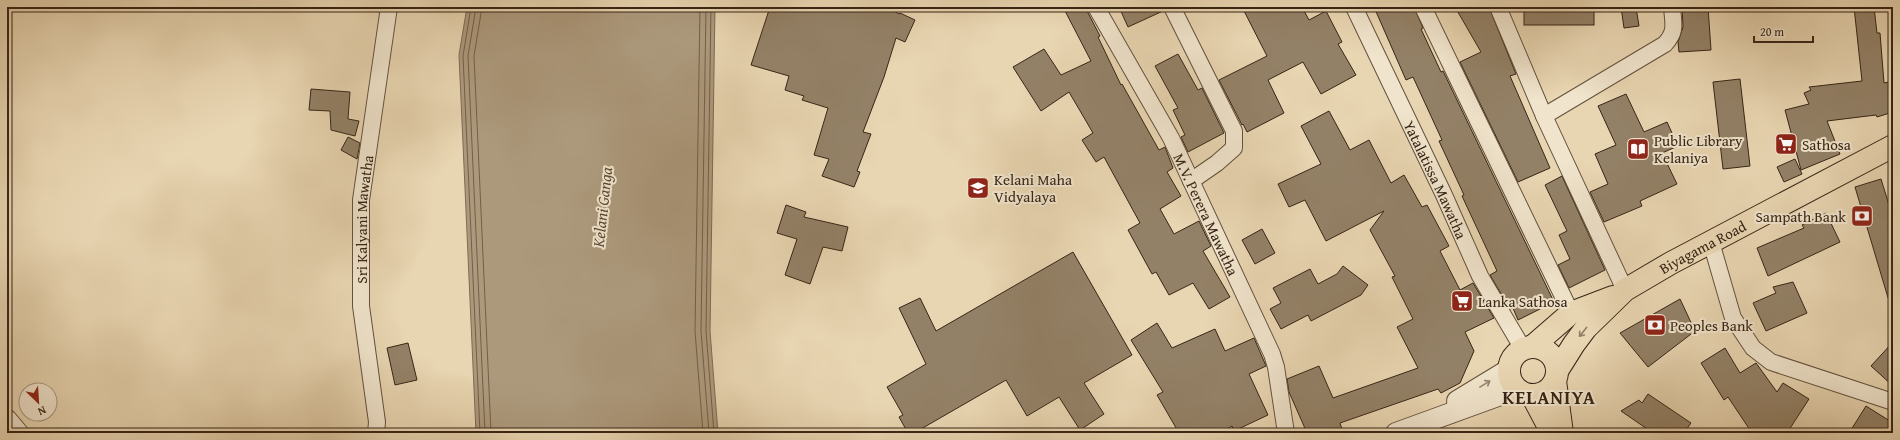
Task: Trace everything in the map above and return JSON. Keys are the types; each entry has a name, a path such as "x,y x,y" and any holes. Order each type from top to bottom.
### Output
{"main road":[{"name":"Biyagama Road","path":"1528,348 1571,313 1622,292 1710,242 1893,146"},
{"name":"Biyagama Road","path":"1556,376 1574,344 1586,328 1622,292"},
{"path":"1552,433 1519,385 1511,360 1517,352 1528,348 1541,348 1550,354 1555,362 1562,433"},
{"path":"1519,385 1541,393 1549,389 1556,376"}],"street":[{"name":"Sri Kalyani Mawatha","path":"376,433 377,422 361,306 361,200 389,7"},
{"name":"M.V. Perera Mawatha","path":"1096,7 1171,138 1272,354 1276,367 1286,433"},
{"path":"1172,7 1234,131 1234,148 1218,163 1191,181"},
{"name":"Yatalatissa Mawatha","path":"1354,7 1444,195 1480,276 1528,348"},
{"path":"1423,7 1571,313"},
{"path":"1498,7 1544,116 1622,292"},
{"path":"1544,116 1665,44 1672,37 1674,30 1672,7"},
{"path":"1710,242 1733,318 1753,348 1771,362 1893,402"},
{"path":"1396,433 1519,385"},
{"path":"7,420 18,433"}],"water":[{"name":"Kelani Ganga","path":"467,7 715,7 710,331 718,433 476,433 459,55"}],"building":[{"path":"770,7 887,7 899,14 900,13 915,20 905,42 896,38 884,77 863,132 871,134 857,171 860,172 854,187 822,176 829,159 814,155 828,108 802,100 804,96 785,90 789,76 751,65"},
{"path":"1063,7 1085,7 1100,36 1098,37 1121,85 1122,84 1159,150 1165,147 1173,168 1167,172 1181,196 1160,209 1174,234 1199,221 1211,246 1203,251 1230,297 1209,309 1193,283 1169,295 1156,272 1152,274 1128,230 1140,223 1104,157 1096,162 1082,140 1093,133 1069,92 1041,111 1013,67 1044,49 1061,75 1091,61"},
{"path":"1119,7 1163,7 1163,11 1128,27"},
{"path":"1242,7 1302,7 1309,20 1326,11 1342,42 1338,44 1356,75 1321,94 1303,62 1268,80 1284,113 1247,132 1219,80 1267,56"},
{"path":"1374,7 1414,7 1423,28 1421,29 1441,72 1443,71 1554,302 1518,320 1513,308 1510,309 1490,275 1497,271 1462,196 1464,195 1439,141 1442,140 1413,77 1406,80"},
{"path":"1455,7 1489,7 1516,74 1510,76 1550,168 1518,182 1460,62 1481,52"},
{"path":"1524,7 1594,7 1594,25 1524,25"},
{"path":"1621,7 1636,7 1639,26 1624,28"},
{"path":"1682,7 1708,7 1711,50 1679,52 1678,42 1683,27"},
{"path":"1854,7 1874,7 1877,33 1880,33 1884,83 1889,82 1893,97 1893,112 1877,117 1876,115 1827,121 1840,154 1801,170 1785,110 1809,104 1804,93 1811,90 1809,87 1862,81"},
{"path":"1178,54 1198,90 1202,88 1224,133 1188,152 1181,137 1185,135 1173,110 1178,108 1155,66"},
{"path":"1740,79 1750,166 1723,169 1713,82"},
{"path":"311,89 350,92 348,119 359,121 355,136 331,130 330,111 309,110"},
{"name":"Public Library Kelaniya","path":"1626,94 1644,132 1667,122 1678,146 1662,153 1677,184 1640,201 1642,206 1604,222 1590,192 1608,184 1595,154 1616,145 1598,106"},
{"path":"1329,111 1350,150 1369,140 1391,183 1404,175 1422,207 1427,205 1449,246 1440,251 1460,290 1473,283 1494,318 1465,332 1474,351 1460,383 1441,393 1438,389 1340,423 1342,429 1331,433 1307,433 1289,392 1287,379 1319,366 1333,398 1418,368 1397,327 1413,319 1392,277 1395,276 1370,230 1384,211 1326,241 1305,200 1289,207 1278,184 1321,164 1301,126"},
{"path":"348,137 360,143 357,159 341,150"},
{"path":"1795,159 1802,174 1784,182 1777,167"},
{"path":"1562,176 1605,270 1569,288 1558,265 1570,259 1559,235 1567,231 1545,185"},
{"path":"1881,179 1893,218 1893,300 1889,301 1855,187"},
{"path":"786,205 806,212 804,217 848,227 842,251 823,247 810,284 785,275 797,239 777,233"},
{"path":"1826,213 1840,242 1768,276 1757,248 1804,228 1802,225"},
{"path":"1262,229 1275,253 1255,264 1242,240"},
{"path":"1073,252 1132,355 1084,383 1104,414 1080,430 1059,397 1027,416 1006,380 914,433 908,433 899,417 903,415 887,387 926,364 899,308 920,298 936,331"},
{"path":"1343,266 1368,285 1361,295 1311,321 1308,315 1281,329 1270,309 1281,303 1273,288 1310,269 1318,284 1337,274"},
{"path":"1793,282 1807,313 1766,331 1753,303 1776,293 1773,287"},
{"path":"1680,299 1695,331 1648,367 1620,333"},
{"path":"1157,323 1172,348 1215,329 1225,351 1254,338 1266,366 1249,374 1268,415 1234,431 1232,426 1221,433 1179,433 1157,395 1163,392 1131,340"},
{"path":"1893,342 1893,386 1871,366"},
{"path":"408,343 417,380 395,385 387,348"},
{"path":"1725,348 1740,373 1756,363 1777,392 1783,383 1809,399 1787,433 1752,433 1728,397 1724,400 1701,363"},
{"path":"1648,394 1691,423 1684,433 1653,433 1621,411 1639,400 1642,403"},
{"path":"1866,406 1893,423 1886,433 1849,433"}],"place":[{"name":"Sathosa","path":"1786,144"},
{"name":"Public Library Kelaniya","path":"1638,149"},
{"name":"Kelani Maha Vidyalaya","path":"978,188"},
{"name":"Sampath Bank","path":"1862,216"},
{"name":"Lanka Sathosa","path":"1462,301"},
{"name":"Peoples Bank","path":"1655,325"}],"district":[{"name":"KELANIYA","path":"1549,397"}]}
